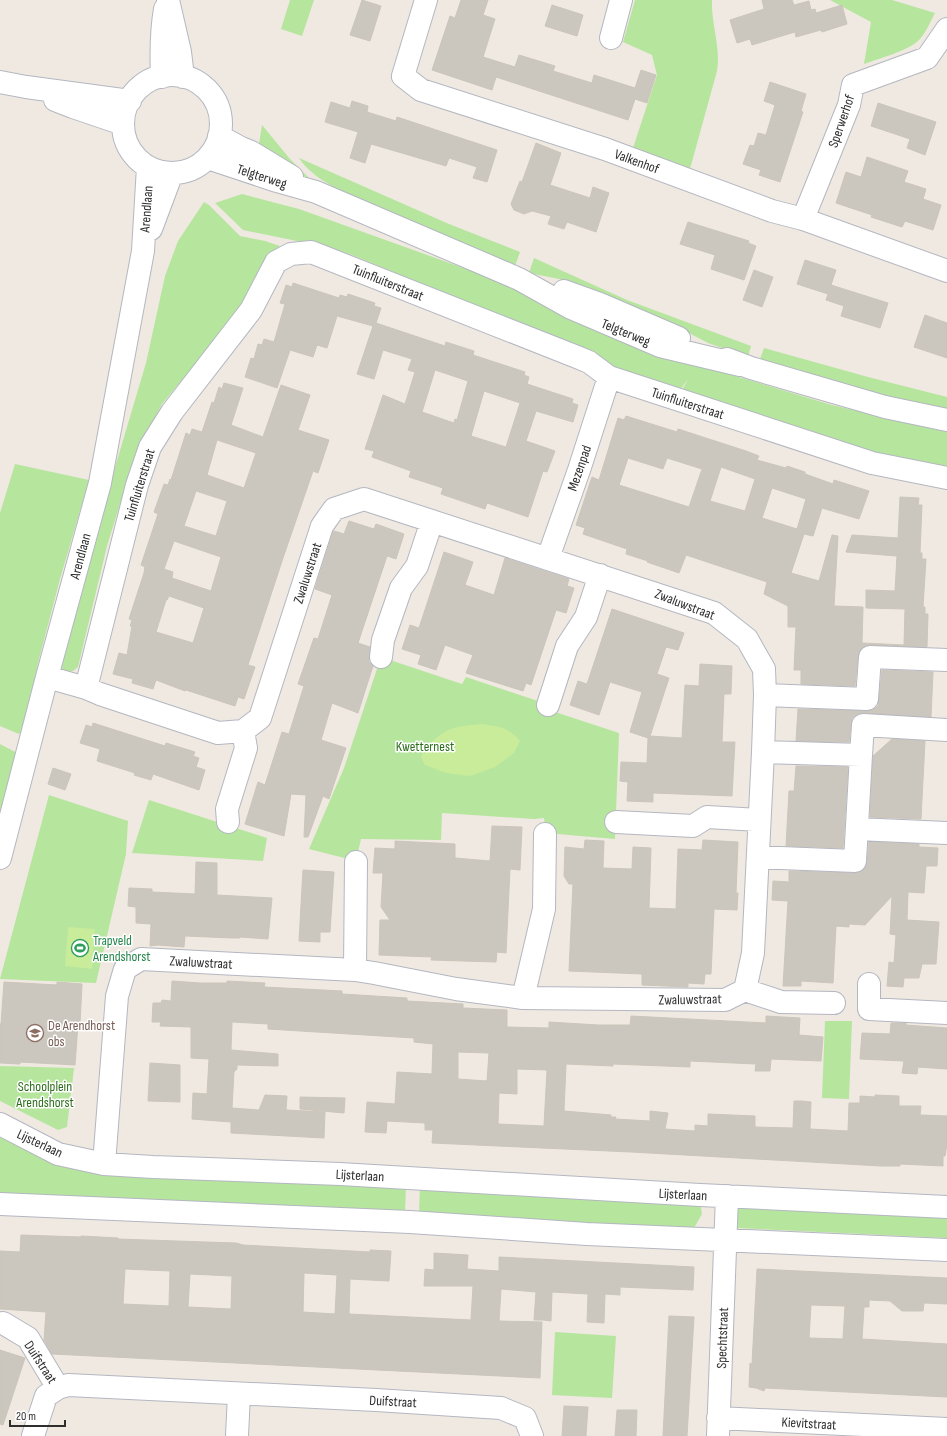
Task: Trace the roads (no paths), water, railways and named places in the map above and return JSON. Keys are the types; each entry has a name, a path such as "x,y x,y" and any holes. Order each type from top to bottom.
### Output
{"street":[{"path":"168,0 180,52 172,77"},
{"name":"Valkenhof","path":"426,0 403,76 421,90 605,149 772,211 803,219 947,271"},
{"path":"611,38 621,0"},
{"name":"Sperwerhof","path":"803,219 849,105 853,85 927,58 947,29"},
{"path":"172,77 196,82 206,89 213,98 221,120 217,143 208,158 194,168 182,172 172,173 159,171 148,167 139,160 131,151 126,140 123,124 127,106 141,87 151,81 172,77"},
{"path":"0,82 130,101"},
{"path":"26,87 73,107 123,124"},
{"name":"Telgterweg","path":"219,136 252,152 316,192"},
{"name":"Telgterweg","path":"208,158 277,181 316,192 518,278 558,289 600,304 740,365 885,408 947,420"},
{"name":"Arendlaan","path":"0,858 47,677 100,483 143,251 148,167"},
{"name":"Arendlaan","path":"143,251 172,173"},
{"name":"Tuinfluiterstraat","path":"86,688 137,486 150,447 172,412 251,310 276,262 291,254 311,252 589,362 609,377 872,463 947,478"},
{"name":"Mezenpad","path":"548,558 579,470 609,377"},
{"name":"Zwaluwstraat","path":"104,1164 117,996 125,969 141,959 355,970 456,989 524,998 725,1000 745,990 753,953 763,752 765,695 764,669 747,639 714,613 364,499 334,509 322,526 260,718 243,731"},
{"path":"381,657 383,640 401,588 418,566 432,521"},
{"path":"548,705 567,646 586,616 600,575"},
{"path":"758,857 855,861 863,725 867,699 870,656 947,660"},
{"path":"47,677 86,688 218,733 243,731 246,748 227,809 228,822"},
{"path":"765,695 867,699"},
{"path":"863,725 947,730"},
{"path":"763,752 861,755"},
{"path":"616,822 693,826 707,817 759,820"},
{"path":"856,829 947,833"},
{"path":"524,998 544,909 545,834"},
{"path":"355,970 356,862"},
{"path":"869,984 869,1009 947,1013"},
{"path":"745,990 781,1002 834,1004"},
{"name":"Lijsterlaan","path":"0,1124 58,1154 104,1164 340,1174 947,1207"},
{"name":"Lijsterlaan","path":"725,1241 727,1196"},
{"path":"0,1204 410,1222 587,1234 947,1250"},
{"name":"Spechtstraat","path":"718,1427 725,1241"},
{"name":"Duifstraat","path":"3,1323 28,1338 58,1388"},
{"name":"Duifstraat","path":"33,1436 46,1396 58,1388 68,1385 501,1408 525,1418 532,1436"},
{"path":"237,1436 239,1394"},
{"name":"Kievitstraat","path":"718,1427 947,1429"}],"place":[{"name":"Trapveld Arendshorst","path":"80,948"},
{"name":"De Arendhorst obs","path":"35,1033"}],"park label":[{"name":"Kwetternest","path":"425,746"},
{"name":"Schoolplein Arendshorst","path":"45,1094"}]}
